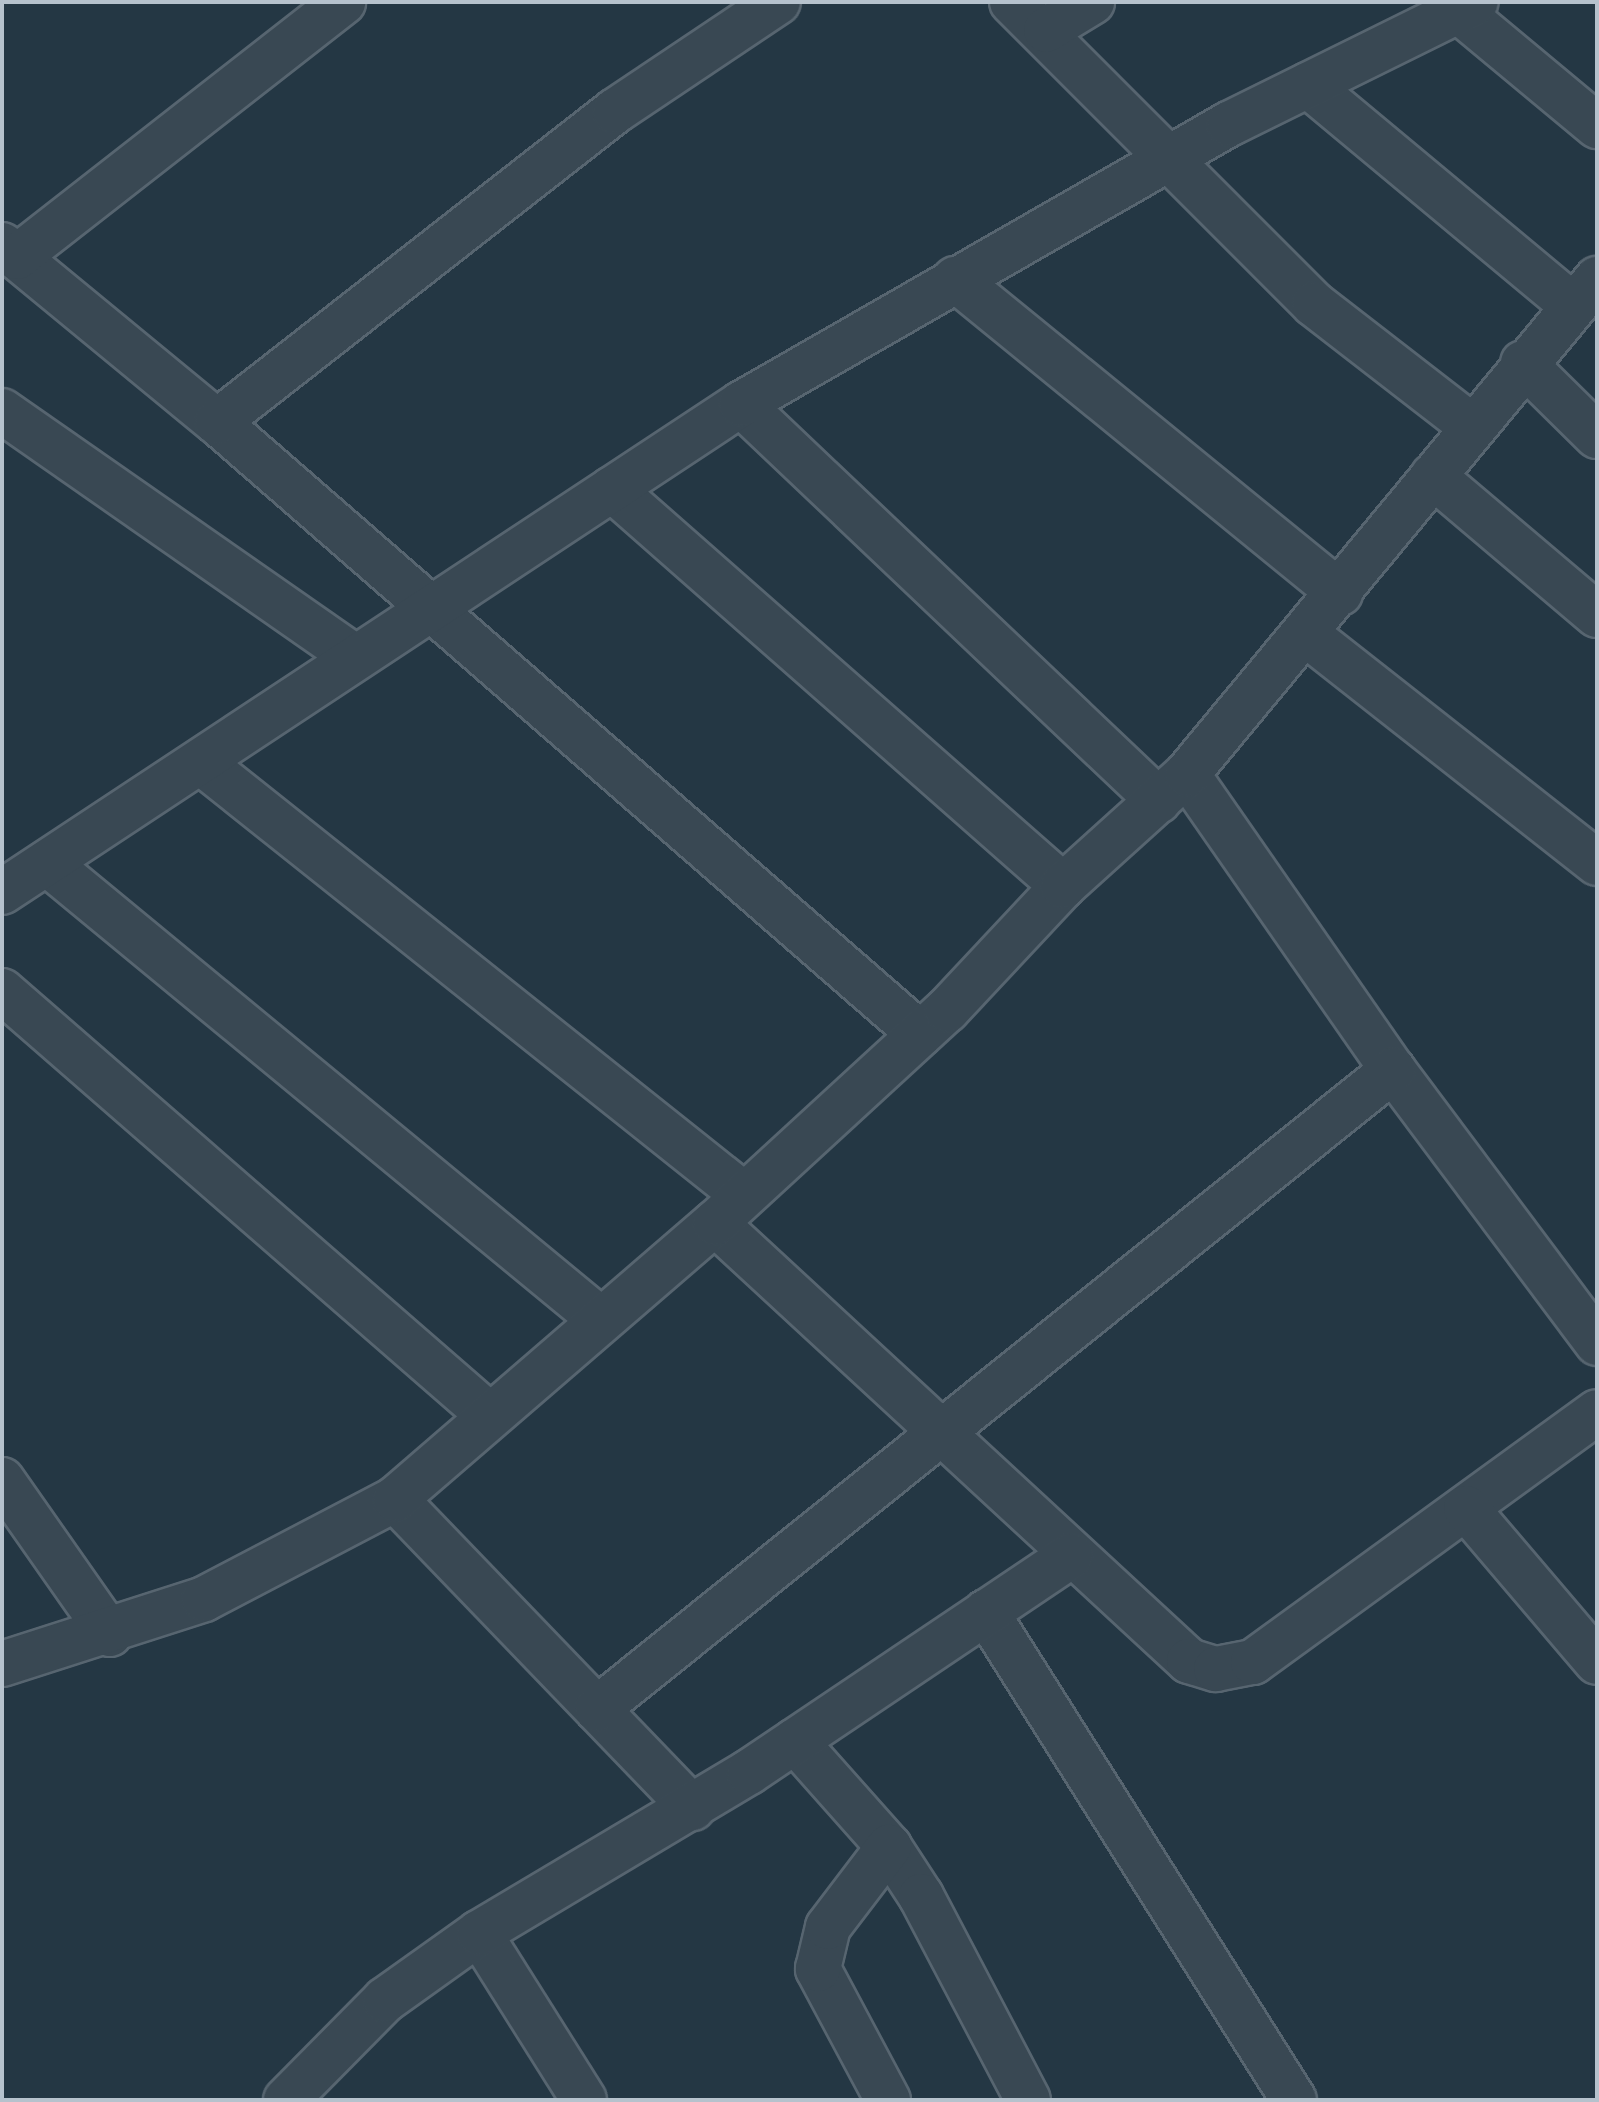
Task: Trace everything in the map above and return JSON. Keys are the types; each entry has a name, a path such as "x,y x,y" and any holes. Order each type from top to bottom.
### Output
{"street":[{"path":"343,2 9,251 217,422 920,1034"},
{"path":"217,422 615,111 778,2"},
{"path":"1012,2 1046,30 1167,163 1314,304 1471,426"},
{"path":"1046,30 1092,2"},
{"path":"2,892 202,763 354,657 741,404 955,279 1308,85 1468,6 1597,126"},
{"path":"2,1664 110,1634 204,1599 395,1499 729,1209 920,1034 1063,886 1173,787 1340,593 1471,426 1590,288 1308,85"},
{"path":"955,279 1340,593"},
{"path":"1523,363 1597,436"},
{"path":"741,404 1173,787 1393,1070 1597,1343"},
{"path":"2,411 354,657"},
{"path":"1433,476 1597,615"},
{"path":"612,489 1063,886"},
{"path":"1305,633 1597,863"},
{"path":"202,763 729,1209 940,1435 1189,1661 1233,1670 1253,1662 1597,1412"},
{"path":"47,863 601,1320"},
{"path":"2,991 490,1416"},
{"path":"597,1709 1393,1070"},
{"path":"2,1480 110,1634"},
{"path":"395,1499 692,1808"},
{"path":"1466,1508 1597,1662"},
{"path":"286,2100 385,2000 479,1933 692,1808 1071,1556"},
{"path":"986,1612 1294,2100"},
{"path":"795,1741 889,1847 949,1945 1028,2100"},
{"path":"888,2100 818,1969 828,1927 889,1847"},
{"path":"479,1933 584,2100"}]}
